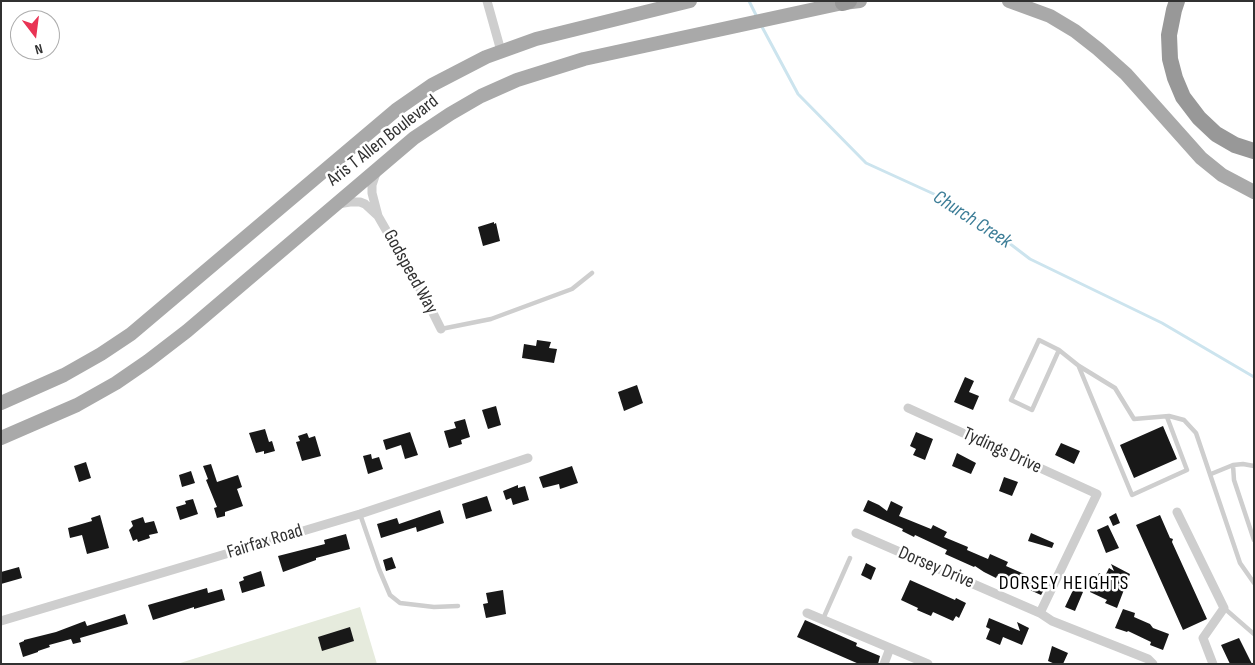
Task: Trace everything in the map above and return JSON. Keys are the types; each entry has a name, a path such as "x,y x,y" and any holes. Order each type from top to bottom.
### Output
{"highway":[{"path":"1177,1 1169,35 1170,59 1183,97 1199,118 1216,134 1235,145 1254,151"}],"main road":[{"name":"Aris T Allen Boulevard","path":"1,438 77,405 116,383 148,361 187,331 414,138 481,96 549,68 584,59 842,3 860,1"},
{"path":"1009,1 1050,16 1098,48 1126,74 1201,158 1222,175 1254,192"},
{"name":"Aris T Allen Boulevard","path":"1,403 64,375 131,334 396,110 432,85 466,66 501,50 564,31 689,2"}],"street":[{"path":"487,1 501,50"},
{"name":"Godspeed Way","path":"378,167 372,190 378,216 441,329"},
{"name":"Godspeed Way","path":"332,206 360,202 378,216"},
{"name":"Tydings Drive","path":"908,408 1097,494 1040,613"},
{"name":"Fairfax Road","path":"1,622 360,514 528,458"},
{"path":"1177,512 1224,608 1203,638 1214,664"},
{"name":"Dorsey Drive","path":"856,533 1040,613 1052,621 1127,650 1153,664"},
{"path":"807,613 928,664"},
{"path":"884,664 890,648"}],"lane":[{"path":"441,329 491,319 527,306 572,289 592,273"},
{"path":"1059,350 1032,410 1011,400 1039,340 1059,350 1079,366 1115,388 1134,419 1167,417 1184,420 1196,433 1240,564 1254,583"},
{"path":"1079,366 1132,495 1187,470 1167,417"},
{"path":"1210,474 1233,465 1254,466"},
{"path":"1233,465 1234,480 1254,540"},
{"path":"360,514 390,595 400,603 434,607 458,606"},
{"path":"823,619 850,558"},
{"path":"1224,608 1254,634"}],"shaded area":[{"path":"360,607 377,664 177,664"}],"building":[{"path":"494,222 494,224 496,223 500,241 483,246 478,227"},
{"path":"537,340 551,342 549,348 557,349 554,363 522,358 524,344 536,346"},
{"path":"965,377 974,381 969,392 979,396 973,410 954,402"},
{"path":"637,385 643,403 624,411 618,392"},
{"path":"496,406 501,425 488,429 482,410"},
{"path":"465,419 470,437 461,440 462,444 449,448 444,431 456,428 454,422"},
{"path":"1163,426 1177,459 1134,478 1120,445"},
{"path":"265,429 269,442 272,441 275,451 264,454 264,451 256,453 249,433"},
{"path":"410,432 418,455 405,459 401,445 386,450 383,440"},
{"path":"916,432 933,439 925,460 913,455 916,449 910,446"},
{"path":"307,433 309,438 315,436 321,456 302,461 296,442 300,441 298,436"},
{"path":"1061,443 1080,451 1074,464 1055,455"},
{"path":"957,453 976,463 971,474 952,466"},
{"path":"371,454 372,459 379,457 383,469 368,474 363,456"},
{"path":"86,462 91,478 79,482 74,466"},
{"path":"211,464 217,482 238,475 242,487 237,489 243,506 225,512 225,516 217,518 214,508 217,507 206,480 208,479 203,466"},
{"path":"572,466 578,483 560,489 559,484 543,488 539,477"},
{"path":"191,471 195,483 182,487 179,475"},
{"path":"1004,477 1018,482 1012,496 999,491"},
{"path":"518,485 518,488 525,486 529,500 513,505 511,498 506,500 503,491"},
{"path":"487,496 492,511 466,519 462,504"},
{"path":"193,499 198,514 180,520 176,507 186,504 185,501"},
{"path":"868,500 887,511 891,501 903,507 899,516 931,529 933,525 947,532 944,537 968,547 967,550 988,559 990,554 1008,562 1006,566 1047,584 1041,595 997,576 996,578 975,566 945,554 947,550 915,535 914,537 902,531 903,529 863,511"},
{"path":"440,510 444,523 417,532 416,527 381,538 377,524 397,518 399,524"},
{"path":"1116,513 1120,523 1113,526 1109,517"},
{"path":"100,515 109,548 87,554 82,535 70,538 68,528 92,521 91,518"},
{"path":"1160,515 1170,538 1173,539 1172,542 1207,619 1183,630 1136,525"},
{"path":"143,517 145,523 154,521 158,533 149,535 150,538 138,542 137,539 133,541 129,530 133,526 131,521"},
{"path":"1108,525 1119,548 1106,553 1097,530"},
{"path":"1031,533 1054,543 1052,548 1028,541"},
{"path":"346,534 350,549 316,558 316,560 283,572 278,556 325,544 324,540"},
{"path":"392,557 396,568 386,571 383,560"},
{"path":"866,563 876,568 871,580 861,575"},
{"path":"1111,564 1130,574 1117,608 1105,603 1107,600 1090,592 1099,573 1105,576 1109,568 1114,571"},
{"path":"19,567 22,578 1,584 1,572"},
{"path":"261,571 265,586 242,593 239,582 244,580 243,577"},
{"path":"910,580 966,603 959,618 956,616 953,621 933,612 931,616 901,600"},
{"path":"207,588 208,593 222,589 225,600 194,609 194,607 153,620 148,605"},
{"path":"1074,588 1083,592 1075,611 1065,607"},
{"path":"503,590 506,614 486,618 483,604 488,603 486,593"},
{"path":"1123,609 1135,613 1134,617 1150,624 1153,628 1169,634 1163,650 1150,645 1151,642 1128,631 1115,628"},
{"path":"125,614 128,624 80,638 81,642 73,644 71,639 49,645 50,647 23,657 19,643 24,640 56,632 85,621 87,626"},
{"path":"989,618 1020,631 1017,622 1029,628 1022,645 1003,637 1000,645 986,639 990,629 986,627"},
{"path":"805,620 857,643 856,646 880,656 878,664 859,664 797,637"},
{"path":"350,627 354,641 322,651 318,637"},
{"path":"1239,638 1252,664 1230,664 1221,645"},
{"path":"1052,646 1068,653 1063,664 1055,664 1048,661"}],"waterway":[{"name":"Church Creek","path":"749,1 757,17"},
{"name":"Church Creek","path":"761,25 798,94 866,163 947,200 988,227 1030,259 1162,323 1254,377"}],"district":[{"name":"DORSEY HEIGHTS","path":"1064,584"}]}
